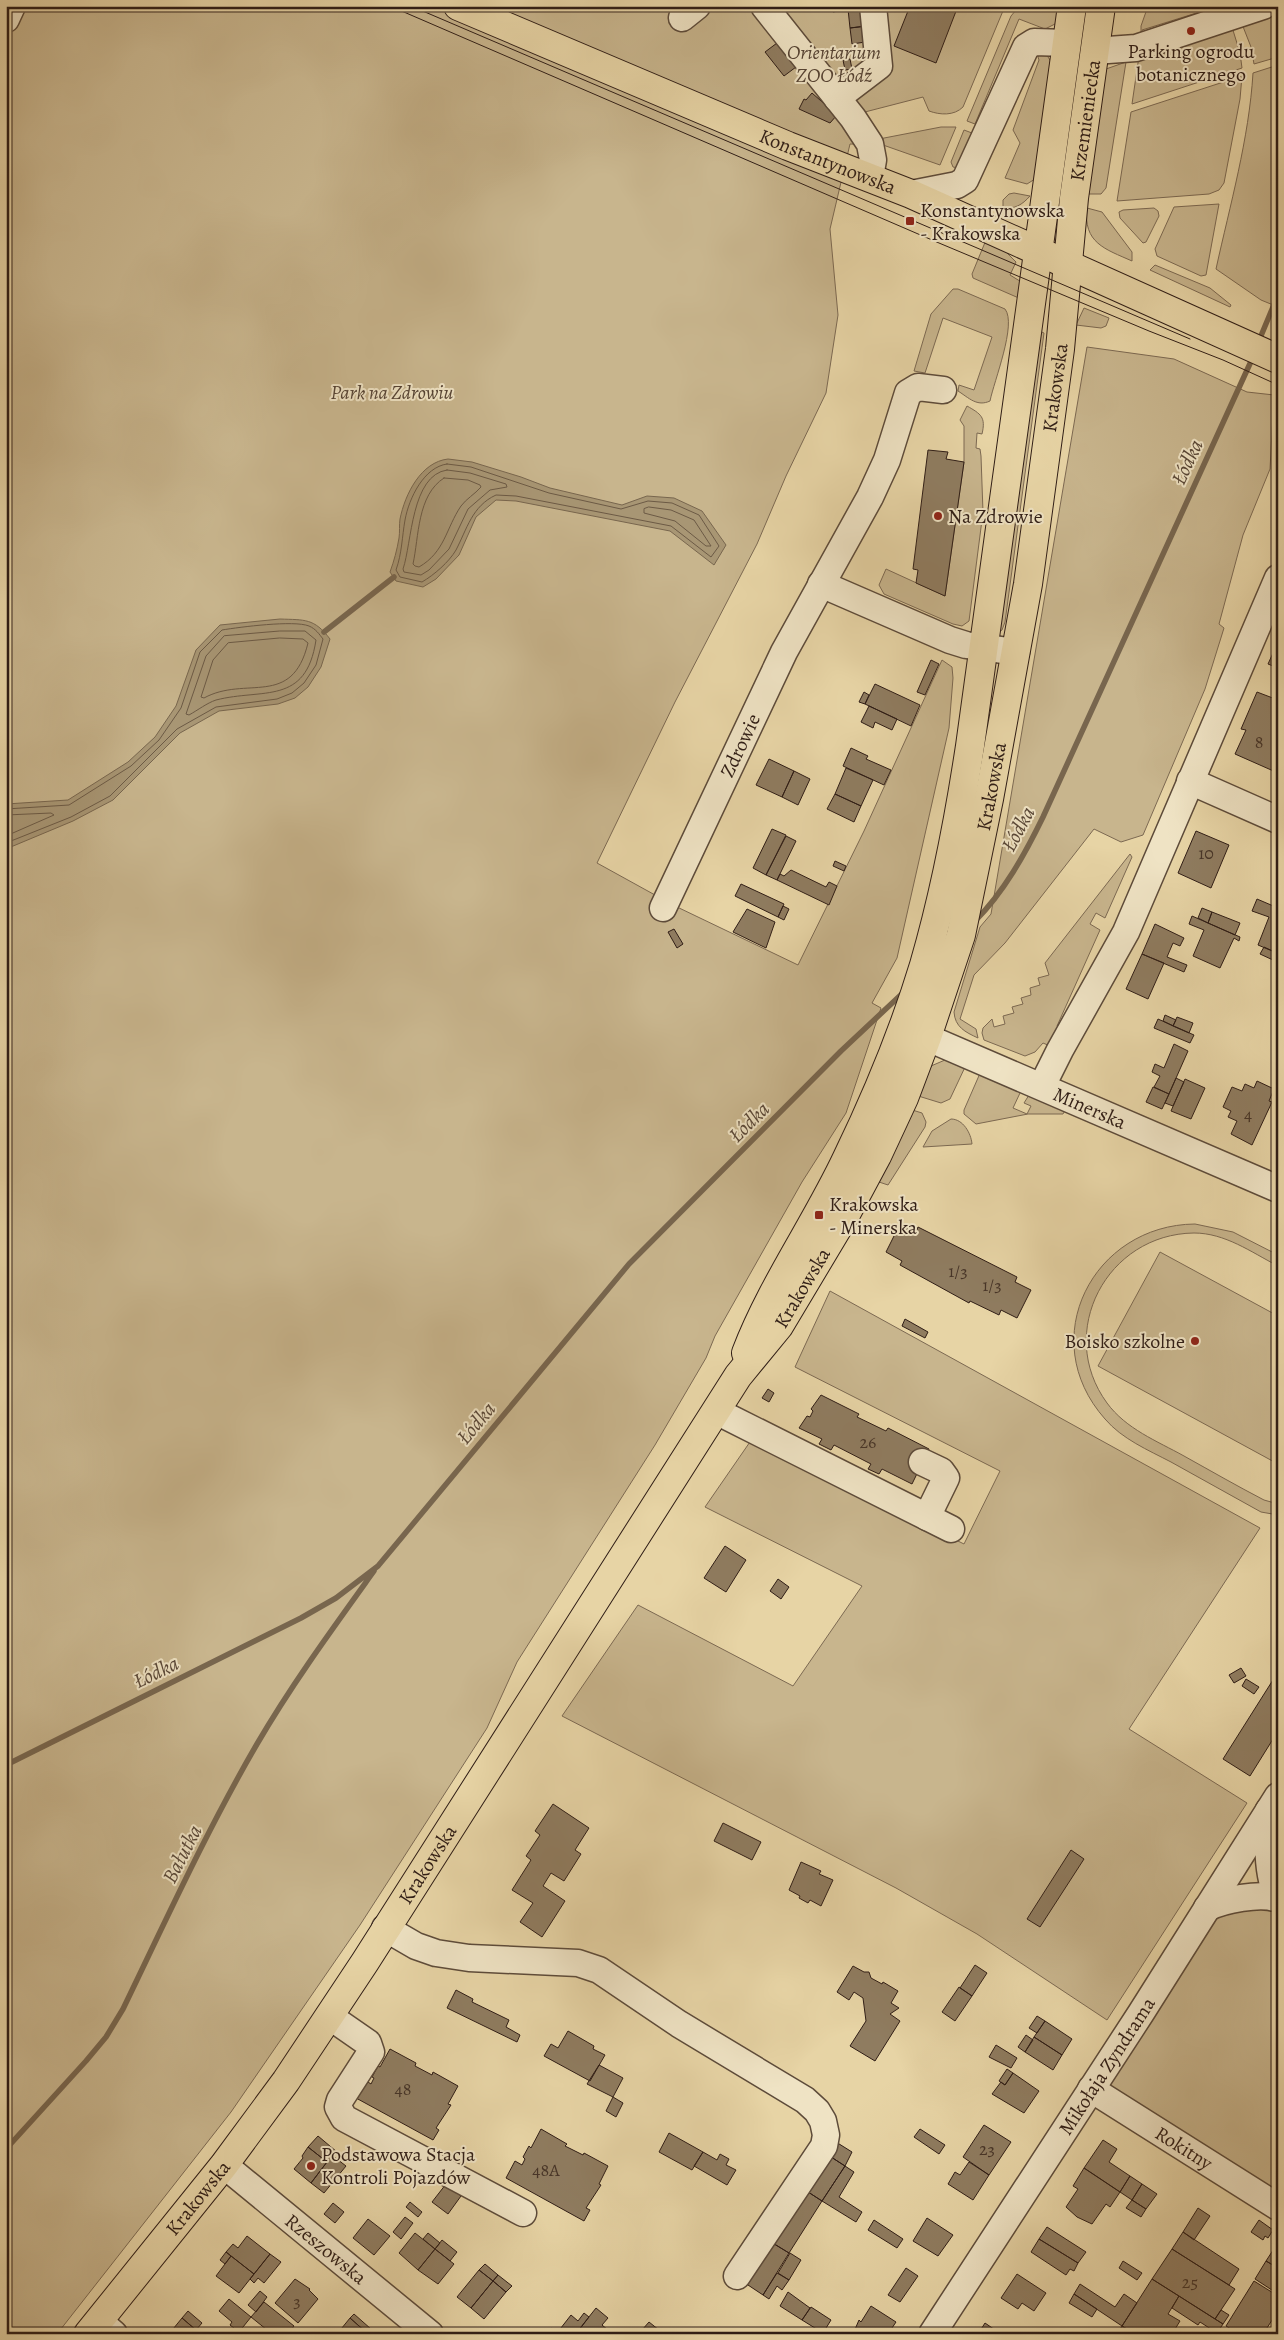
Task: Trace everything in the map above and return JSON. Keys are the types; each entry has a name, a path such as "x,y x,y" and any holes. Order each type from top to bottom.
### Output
{"main road":[{"name":"Konstantynowska","path":"458,6 788,146 911,194 1278,359"},
{"name":"Krzemieniecka","path":"1038,250 1072,6"},
{"name":"Krzemieniecka","path":"1068,264 1074,198 1100,6"},
{"name":"Krakowska","path":"738,1376 762,1314 819,1215 875,1098 906,1017 928,949 953,845 962,796 1038,250"},
{"name":"Krakowska","path":"100,2329 286,2081 386,1928 738,1376 779,1326 846,1214 882,1147 904,1098 927,1037 950,967 968,902 1028,584 1059,359 1068,264"}],"street":[{"path":"6,19 12,6"},
{"path":"764,6 837,98 870,144 873,160 870,177"},
{"path":"837,98 879,66 873,6"},
{"path":"1094,51 1136,48 1263,6"},
{"path":"911,194 957,184 967,177 1026,47 1034,42 1067,43"},
{"name":"Zdrowie","path":"663,908 784,652 870,497 897,432 908,393 918,386 943,390"},
{"path":"1042,1086 1126,932 1278,578"},
{"path":"821,584 940,636 966,645 1016,652"},
{"path":"1190,781 1278,820"},
{"name":"Minerska","path":"906,1017 927,1037 1278,1189"},
{"path":"716,1411 951,1529"},
{"path":"922,1462 941,1472 946,1478 926,1517"},
{"path":"1274,1803 1268,1851 1272,1878 1278,1895"},
{"name":"Mikołaja Zyndrama","path":"932,2334 1274,1803"},
{"path":"1207,1908 1222,1901 1265,1896 1278,1899"},
{"path":"386,1928 416,1946 436,1953 469,1958 578,1963 599,1970 679,2024 790,2090 817,2111 823,2121 826,2135 824,2146 737,2276"},
{"path":"329,2016 371,2047 371,2052 340,2100 338,2107 344,2118 523,2213"},
{"name":"Rokitny","path":"1091,2089 1278,2207"},
{"name":"Rzeszowska","path":"224,2165 430,2334"}],"green space":[{"name":"Park na Zdrowiu","path":"6,6 1005,6 963,107 959,110 947,114 929,111 923,97 861,113 879,139 941,127 956,127 940,165 883,145 850,144 830,229 838,315 826,393 786,476 757,544 675,702 597,863 675,906 798,965 864,831 942,660 952,667 953,678 949,728 897,958 872,1003 881,1008 846,1113 802,1182 715,1336 706,1358 655,1445 517,1662 487,1728 360,1925 231,2112 57,2334 6,2334"},
{"path":"1148,6 1219,6 1142,30 1144,37 1141,38 1141,26"},
{"path":"1059,7 1057,23 1045,29 1019,19 975,124 967,121 1011,16 1016,10"},
{"path":"1278,13 1278,57 1254,64 1251,47 1242,24"},
{"path":"1232,27 1240,53 1242,68 1132,104 1139,56"},
{"path":"1039,54 1046,54 1052,63 1035,179 1027,184 1005,178 1020,143 1013,130 1039,60"},
{"path":"1126,62 1106,188 1101,194 1088,194 1102,78 1106,69"},
{"path":"1278,65 1278,307 1261,300 1216,269 1248,122 1253,73"},
{"path":"1242,76 1240,99 1224,183 1219,190 1209,194 1117,201 1131,112"},
{"path":"964,130 972,133 960,163 963,169 953,167 951,162"},
{"path":"1009,194 1030,196 1018,206 1003,208 1003,200"},
{"path":"1219,204 1206,275 1201,276 1157,256 1155,249 1174,207"},
{"path":"1087,208 1102,212 1132,252 1132,261 1113,253 1092,237 1087,220"},
{"path":"1154,208 1158,211 1159,216 1146,242 1143,243 1120,218 1119,212 1123,210"},
{"path":"986,240 1002,248 1016,262 1010,275 1023,283 1021,299 973,278 972,274"},
{"path":"1155,265 1210,288 1231,305 1230,307 1150,270"},
{"path":"953,289 958,289 1005,309 1008,316 1004,353 990,401 985,403 973,401 958,391 959,385 974,390 992,337 943,318 925,373 914,371 931,314"},
{"path":"1084,308 1109,318 1106,326 1101,328 1076,325"},
{"path":"1037,330 1044,333 1005,622 1002,630 999,632"},
{"path":"1087,347 1174,359 1247,392 1274,395 1270,469 1243,535 1219,624 1224,628 1205,689 1143,835 1121,842 1094,829 1005,943 974,975 960,1019 976,1029 978,1038 961,1028 956,1022 954,1012 980,927 991,914"},
{"path":"967,406 976,411 983,420 982,434 977,433 976,448 980,449 981,456 983,512 969,621 962,626 953,624 884,594 879,585 886,569 945,596 964,462 964,426 960,420"},
{"path":"1130,854 1132,857 1105,918 1096,913 1090,924 1100,930 1050,1046 1043,1043 1035,1052 1025,1056 984,1040 983,1028 992,1019 994,1027 1005,1024 1003,1016 1014,1013 1012,1007 1023,1004 1021,998 1031,995 1030,988 1040,985 1038,978 1049,975 1045,963"},
{"path":"945,1060 966,1065 950,1099 941,1103 915,1095 931,1066"},
{"path":"981,1071 1018,1087 1020,1093 1013,1108 1027,1114 1031,1106 1024,1103 1029,1095 1068,1105 1063,1114 1028,1114 976,1124 964,1114 964,1110"},
{"path":"909,1109 922,1113 926,1122 925,1127 888,1185 879,1182"},
{"path":"951,1119 959,1121 966,1127 972,1144 923,1147 932,1131"},
{"path":"1195,1224 1233,1232 1278,1255 1278,1266 1237,1244 1205,1234 1194,1233 1163,1238 1136,1250 1115,1269 1098,1292 1089,1318 1086,1347 1092,1375 1107,1403 1123,1420 1153,1439 1254,1495 1278,1504 1278,1515 1261,1512 1136,1444 1105,1419 1084,1388 1075,1355 1075,1322 1085,1292 1103,1265 1128,1244 1159,1229"},
{"name":"Boisko szkolne","path":"1160,1252 1278,1316 1278,1464 1098,1366"},
{"path":"830,1291 1260,1528 1129,1729 1247,1803 1107,2020 977,1934 896,1888 562,1716 638,1605 793,1686 862,1586 705,1507 752,1439 964,1544 1000,1471 795,1367"},
{"path":"1216,1908 1278,1908 1278,2197 1110,2089 1109,2080"}],"water":[{"path":"448,459 472,462 550,488 622,505 647,496 674,498 702,511 726,545 714,565 670,531 516,501 496,500 476,517 459,555 436,579 423,587 396,581 390,572 397,547 402,509 410,490 422,473 430,466 438,461"},
{"path":"280,619 308,621 319,627 330,639 321,667 308,687 295,698 278,704 219,711 180,733 113,800 73,821 6,849 6,804 68,800 128,762 155,737 176,706 196,650 220,625"}],"building":[{"path":"832,6 865,6 833,12"},
{"path":"910,6 958,6 936,63 894,46"},
{"path":"863,7 866,26 850,28 848,9"},
{"path":"867,26 872,41 852,44 850,28"},
{"path":"777,43 796,67 784,76 765,52"},
{"path":"850,59 852,69 845,70 843,60"},
{"path":"812,93 837,115 830,123 799,109 804,99 806,100"},
{"name":"Na Zdrowie","path":"928,450 948,452 946,459 964,462 945,596 916,583 918,570 913,569"},
{"path":"1278,642 1278,668 1268,664"},
{"path":"931,660 939,664 925,695 917,692"},
{"path":"875,684 920,705 911,726 865,704"},
{"path":"864,692 869,695 865,704 859,702"},
{"path":"1257,692 1278,700 1278,773 1235,754 1246,730 1241,729"},
{"path":"869,706 897,719 892,730 875,722 873,728 861,722"},
{"path":"851,748 868,756 866,759 891,770 884,785 843,766"},
{"path":"769,759 794,771 782,797 756,785"},
{"path":"846,768 873,780 861,806 835,794"},
{"path":"794,771 810,779 798,805 782,797"},
{"path":"835,794 861,806 854,822 827,809"},
{"path":"772,829 786,835 766,875 753,868"},
{"path":"1196,831 1229,845 1211,888 1178,873"},
{"path":"786,836 796,841 777,880 766,875"},
{"path":"835,861 846,866 844,871 833,866"},
{"path":"791,870 826,887 829,882 837,886 829,905 777,880 780,874 784,876"},
{"path":"741,884 784,904 778,917 735,896"},
{"path":"1257,899 1278,908 1277,953 1258,945 1269,917 1252,911"},
{"path":"783,906 789,909 784,920 778,917"},
{"path":"1202,908 1212,912 1208,923 1198,918"},
{"path":"747,909 775,922 766,948 733,932"},
{"path":"1212,912 1240,923 1235,935 1208,923"},
{"path":"1192,916 1240,937 1239,941 1234,938 1220,968 1193,956 1204,930 1189,924"},
{"path":"1155,924 1184,938 1180,946 1173,943 1167,957 1187,965 1184,972 1142,954"},
{"path":"674,929 683,944 677,948 668,932"},
{"path":"1264,947 1277,953 1273,960 1260,954"},
{"path":"1142,954 1164,963 1148,999 1126,989"},
{"path":"1165,1015 1176,1020 1173,1026 1163,1021"},
{"path":"1177,1017 1193,1023 1189,1033 1173,1026"},
{"path":"1158,1019 1194,1035 1190,1043 1154,1028"},
{"path":"1174,1044 1188,1051 1169,1094 1154,1087 1160,1076 1152,1072 1155,1064 1164,1068"},
{"path":"1176,1078 1184,1082 1173,1106 1165,1103"},
{"path":"1185,1079 1205,1088 1191,1119 1171,1111"},
{"path":"1257,1081 1274,1089 1269,1101 1272,1102 1252,1145 1231,1134 1237,1121 1228,1117 1231,1111 1223,1107 1232,1087 1242,1091 1245,1084 1254,1088"},
{"path":"1153,1087 1169,1094 1162,1109 1146,1102"},
{"path":"900,1224 916,1232 918,1227 1017,1277 1015,1282 1031,1290 1017,1318 1001,1310 999,1315 970,1301 969,1303 900,1265 902,1261 886,1252"},
{"path":"905,1319 928,1332 925,1338 902,1326"},
{"path":"768,1389 774,1393 769,1402 762,1398"},
{"path":"821,1395 859,1414 857,1417 886,1431 888,1428 929,1449 912,1484 882,1469 879,1474 868,1469 871,1464 834,1445 831,1450 819,1444 822,1439 799,1428 807,1416 810,1417 813,1411 811,1409"},
{"path":"725,1546 746,1560 726,1592 704,1578"},
{"path":"778,1579 789,1587 781,1599 770,1591"},
{"path":"1241,1668 1246,1676 1234,1683 1229,1675"},
{"path":"1278,1672 1278,1731 1250,1776 1223,1759"},
{"path":"1246,1679 1259,1687 1254,1694 1242,1686"},
{"path":"553,1804 589,1828 575,1850 581,1854 564,1881 551,1873 543,1886 565,1901 542,1937 520,1922 533,1903 512,1890 531,1860 526,1856 540,1835 535,1831"},
{"path":"723,1823 761,1842 752,1860 714,1841"},
{"path":"1071,1850 1084,1859 1040,1927 1027,1919"},
{"path":"801,1862 821,1871 819,1874 833,1880 821,1906 810,1900 808,1903 789,1890"},
{"path":"975,1965 987,1973 972,1996 960,1988"},
{"path":"853,1966 864,1972 869,1972 871,1978 882,1984 883,1982 898,1991 891,2003 899,2008 890,2014 900,2021 875,2061 850,2046 866,2021 863,1998 854,1992 849,2000 837,1992"},
{"path":"959,1987 972,1996 955,2021 942,2012"},
{"path":"456,1990 473,1999 472,2002 509,2020 506,2027 520,2035 517,2042 447,2008"},
{"path":"1037,2016 1045,2021 1037,2033 1029,2028"},
{"path":"1045,2021 1072,2039 1062,2055 1034,2037"},
{"path":"568,2031 594,2046 593,2049 605,2055 590,2081 544,2056 551,2044 558,2048"},
{"path":"1026,2035 1033,2040 1025,2052 1018,2047"},
{"path":"1034,2037 1062,2055 1053,2070 1025,2052"},
{"path":"996,2045 1017,2058 1011,2068 989,2057"},
{"path":"390,2049 416,2063 415,2066 432,2075 433,2072 458,2086 448,2104 451,2105 436,2128 439,2130 433,2140 356,2098 365,2080 371,2084 374,2078 372,2077"},
{"path":"599,2065 623,2078 613,2097 587,2084"},
{"path":"1007,2069 1013,2073 1005,2085 999,2081"},
{"path":"1013,2073 1039,2091 1024,2113 992,2094 1001,2082 1005,2085"},
{"path":"613,2097 623,2103 616,2117 606,2111"},
{"path":"984,2125 1011,2142 989,2175 963,2157"},
{"path":"541,2129 567,2144 565,2146 583,2155 584,2153 608,2166 599,2184 601,2185 586,2208 590,2210 584,2221 506,2178 515,2161 522,2165 525,2159 523,2157 529,2146 531,2148"},
{"path":"920,2129 945,2145 939,2154 914,2137"},
{"path":"669,2133 703,2152 692,2170 659,2152"},
{"path":"318,2136 337,2152 333,2156 346,2166 324,2193 311,2183 327,2162 308,2147"},
{"path":"1103,2140 1117,2149 1109,2162 1130,2176 1120,2192 1084,2168"},
{"path":"836,2142 852,2152 845,2166 828,2155"},
{"name":"Podstawowa Stacja Kontroli Pojazdów","path":"308,2147 327,2162 311,2183 294,2169 303,2158 302,2156"},
{"path":"703,2152 717,2160 720,2154 729,2159 726,2165 736,2170 727,2185 694,2166"},
{"path":"828,2155 845,2166 822,2201 805,2190"},
{"path":"969,2162 989,2175 973,2200 948,2184 955,2172 960,2175"},
{"path":"845,2166 854,2172 839,2197 862,2212 856,2222 822,2201"},
{"path":"1084,2168 1120,2192 1110,2207 1106,2204 1092,2224 1077,2217 1066,2207 1078,2189 1073,2186"},
{"path":"1130,2176 1142,2184 1132,2200 1120,2192"},
{"path":"446,2184 461,2196 448,2214 432,2202"},
{"path":"1142,2184 1157,2194 1146,2209 1132,2200"},
{"path":"805,2190 822,2201 789,2253 771,2242"},
{"path":"1132,2200 1146,2209 1141,2217 1126,2208"},
{"path":"410,2202 422,2212 418,2217 406,2207"},
{"path":"333,2203 344,2212 335,2223 324,2214"},
{"path":"1198,2208 1210,2216 1194,2240 1183,2232"},
{"path":"405,2217 413,2223 401,2239 393,2232"},
{"path":"927,2218 953,2235 938,2256 913,2241"},
{"path":"368,2219 390,2236 374,2255 353,2238"},
{"path":"874,2220 903,2239 897,2248 868,2230"},
{"path":"1259,2220 1273,2230 1268,2238 1265,2236 1263,2240 1251,2232"},
{"path":"1047,2227 1086,2252 1078,2263 1039,2239"},
{"path":"1183,2232 1239,2269 1229,2285 1172,2249"},
{"path":"415,2233 435,2249 418,2270 399,2253"},
{"path":"428,2233 440,2243 435,2249 423,2239"},
{"path":"247,2236 270,2254 254,2274 226,2252 233,2244 238,2248"},
{"path":"1039,2239 1078,2263 1074,2271 1070,2269 1066,2275 1031,2252"},
{"path":"442,2240 457,2252 450,2261 435,2249"},
{"path":"771,2242 789,2253 763,2295 745,2283"},
{"path":"1278,2244 1278,2268 1266,2261"},
{"path":"435,2249 454,2264 438,2284 418,2270"},
{"path":"1172,2249 1235,2289 1215,2319 1152,2279"},
{"path":"226,2252 231,2256 225,2264 220,2260"},
{"path":"790,2253 801,2260 789,2280 778,2273"},
{"path":"270,2254 281,2262 264,2283 258,2278 254,2283 250,2279"},
{"path":"231,2256 254,2274 239,2293 216,2276"},
{"path":"1123,2261 1142,2273 1137,2280 1119,2268"},
{"path":"1266,2261 1278,2268 1278,2294 1255,2279"},
{"path":"485,2264 498,2275 493,2281 479,2270"},
{"path":"906,2268 918,2276 900,2302 888,2295"},
{"path":"479,2270 493,2281 471,2308 457,2297"},
{"path":"777,2273 789,2280 782,2290 777,2286 769,2299 763,2295"},
{"path":"1017,2274 1046,2293 1034,2311 1022,2303 1018,2309 1001,2298"},
{"path":"498,2275 512,2286 506,2292 493,2281"},
{"path":"295,2279 310,2289 318,2299 298,2323 275,2303"},
{"path":"1152,2279 1179,2296 1168,2314 1180,2321 1172,2334 1166,2334 1159,2329 1156,2334 1135,2334 1122,2326"},
{"path":"493,2281 506,2292 484,2319 471,2308"},
{"path":"1254,2281 1278,2296 1278,2311 1263,2334 1239,2334 1226,2326"},
{"path":"1080,2284 1115,2307 1124,2294 1137,2303 1122,2326 1074,2294"},
{"path":"260,2291 267,2297 256,2312 248,2305"},
{"path":"788,2292 810,2308 802,2320 780,2306"},
{"path":"1074,2294 1097,2309 1092,2317 1069,2303"},
{"path":"1179,2296 1223,2324 1217,2333 1200,2322 1198,2325 1172,2308"},
{"path":"229,2299 251,2317 239,2332 230,2325 232,2322 219,2311"},
{"path":"264,2302 294,2326 288,2334 272,2334 251,2317"},
{"path":"871,2306 896,2322 888,2334 853,2334 859,2320 861,2322"},
{"path":"811,2307 831,2320 823,2333 802,2320"},
{"path":"596,2308 608,2318 602,2325 608,2330 605,2334 580,2334 577,2332"},
{"path":"1221,2310 1229,2315 1223,2324 1215,2319"},
{"path":"188,2311 202,2323 196,2330 182,2318"},
{"path":"584,2313 589,2317 576,2334 547,2334 551,2328 557,2333 571,2315 578,2321"},
{"path":"354,2314 371,2329 367,2333 350,2318"},
{"path":"182,2318 196,2330 201,2334 169,2334"},
{"path":"350,2318 367,2333 337,2334"},
{"path":"649,2322 664,2334 647,2334 642,2330"},
{"path":"985,2323 1001,2334 978,2334"},
{"path":"1122,2326 1135,2334 1117,2334"}],"waterway":[{"name":"Łódka","path":"1258,343 1278,295"},
{"name":"Łódka","path":"975,921 1005,885 1043,817 1253,357"},
{"path":"324,632 394,577"},
{"name":"Łódka","path":"6,1765 301,1618 336,1598 378,1566 629,1264 841,1051 905,991"},
{"name":"Bałutka","path":"6,2149 106,2037 123,2009 204,1842 257,1744 328,1635 374,1571"}],"tram line":[{"path":"390,6 939,243 1223,360 1278,385"},
{"path":"411,6 1190,339"}],"place":[{"name":"Parking ogrodu botanicznego","path":"1191,31"},
{"name":"Konstantynowska - Krakowska","path":"910,221"},
{"name":"Na Zdrowie","path":"938,516"},
{"name":"Krakowska - Minerska","path":"819,1215"},
{"name":"Boisko szkolne","path":"1195,1341"},
{"name":"Podstawowa Stacja Kontroli Pojazdów","path":"311,2166"}],"park label":[{"name":"Orientarium ZOO Łódź","path":"834,64"}]}
